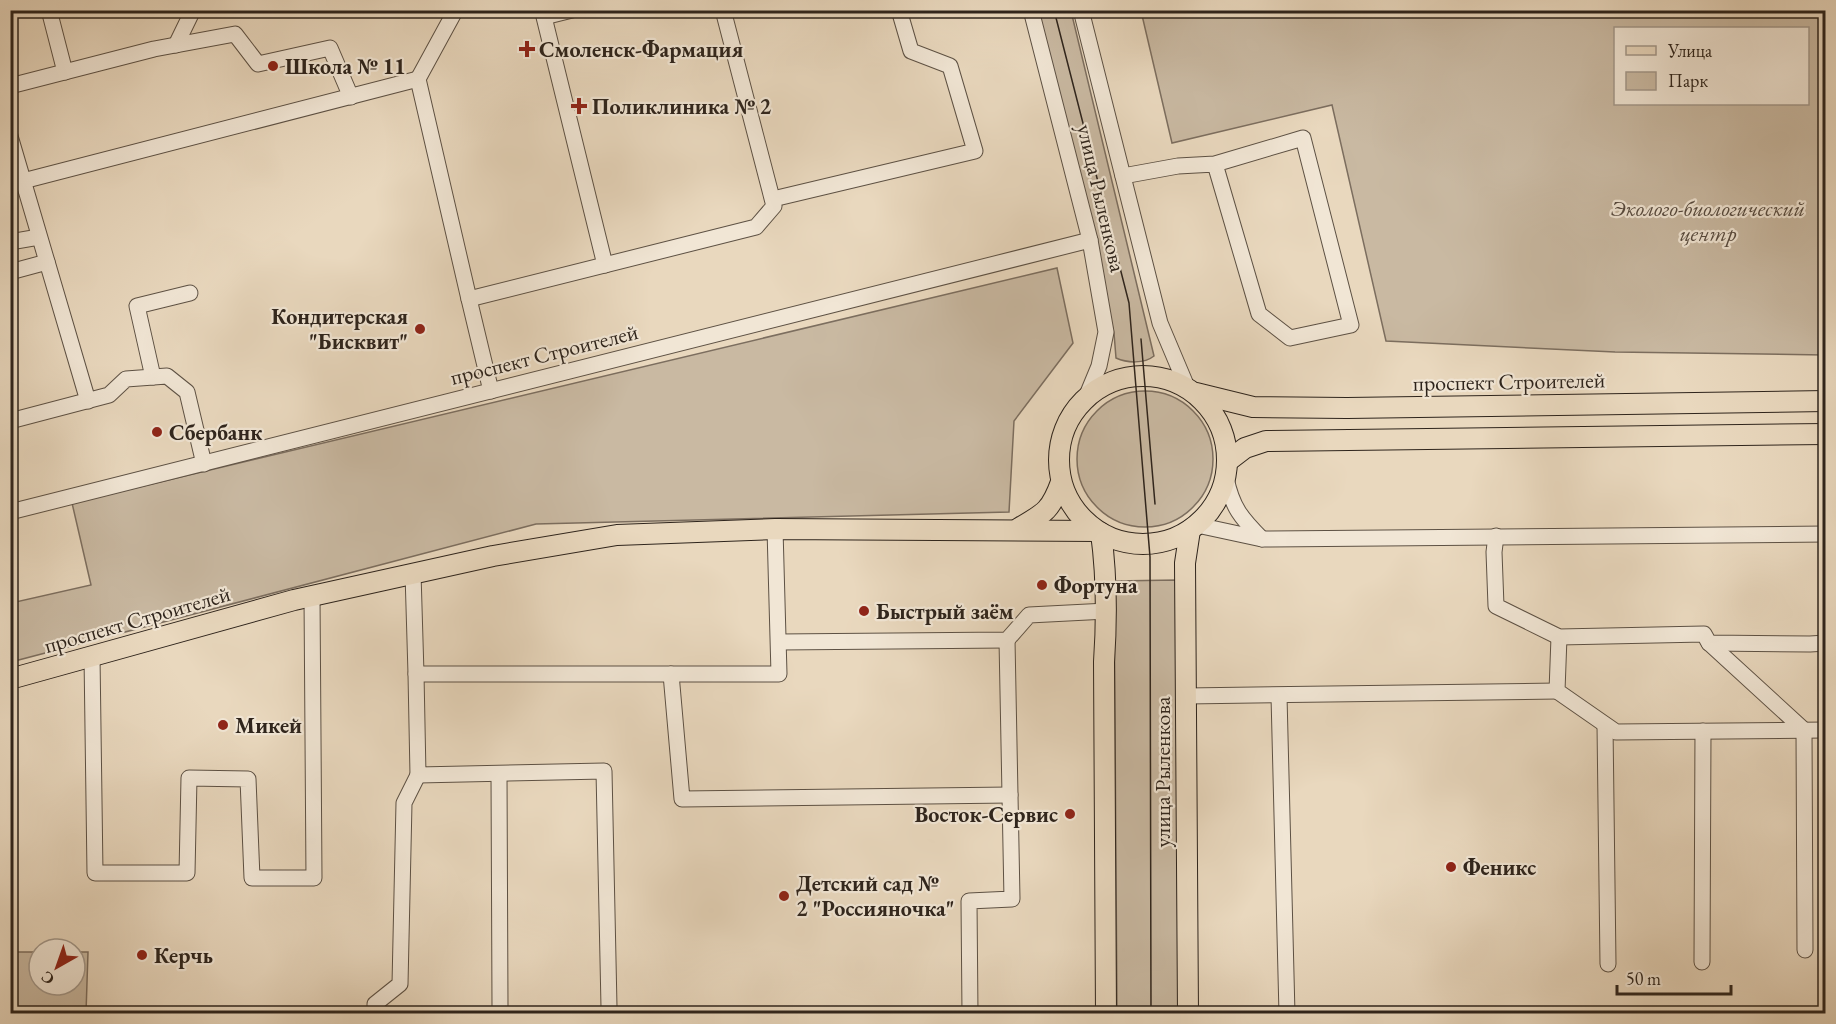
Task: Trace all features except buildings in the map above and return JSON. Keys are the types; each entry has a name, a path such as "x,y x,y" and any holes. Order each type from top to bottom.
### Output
{"main road":[{"path":"1227,470 1225,435 1214,412 1191,390 1166,378 1135,375 1109,381 1087,395 1072,414 1062,435 1058,458 1061,482 1069,501 1082,518 1099,532 1125,542 1150,544 1174,538 1193,528 1215,504 1227,470 1245,448 1266,441 1826,434"},
{"name":"проспект Строителей","path":"1191,390 1253,407 1347,408 1826,401"},
{"path":"1017,529 1042,515 1054,503 1061,482"},
{"name":"улица Рыленкова","path":"1188,1014 1185,563 1193,528"},
{"name":"проспект Строителей","path":"10,679 312,596 493,556 617,535 775,529 1017,529 1099,532"},
{"path":"1099,532 1106,573 1107,611 1104,662 1106,1014"}],"street":[{"path":"49,10 65,72"},
{"path":"176,45 193,10"},
{"path":"454,10 418,79 491,391"},
{"path":"572,10 544,17 605,265"},
{"path":"469,299 756,227 774,206 723,10"},
{"path":"772,199 975,151 950,66 911,51 900,10"},
{"name":"улица Рыленкова","path":"1030,10 1090,240 1106,332 1099,366 1087,395"},
{"name":"улица Рыленкова","path":"1081,10 1160,323 1191,390"},
{"path":"10,86 176,45 235,34 258,64 330,48 351,97"},
{"path":"23,181 418,79"},
{"path":"10,136 88,401"},
{"path":"1123,176 1178,166 1215,164 1303,138 1351,325 1290,338 1259,314 1215,164"},
{"path":"10,242 39,237"},
{"name":"проспект Строителей","path":"10,512 1003,264 1090,240"},
{"path":"10,272 46,262"},
{"path":"153,377 137,306 190,293"},
{"path":"10,421 109,395 126,379 167,376 187,392 204,464"},
{"path":"1227,470 1231,500 1242,519 1262,538"},
{"path":"1193,528 1262,538 1826,534"},
{"path":"416,674 778,674 775,529"},
{"path":"1496,537 1494,552 1496,606 1559,636 1704,634 1709,643 1804,730 1805,950"},
{"path":"375,1014 375,1004 400,984 404,802 418,775 413,573"},
{"path":"92,656 95,873 188,873 189,778 225,778 248,779 252,878 314,878 312,596"},
{"path":"970,1014 969,901 1012,898 1007,640 1029,615 1107,611"},
{"path":"1557,691 1559,636"},
{"path":"779,642 1007,640"},
{"path":"1709,643 1826,643"},
{"path":"671,674 681,799 1010,795"},
{"path":"1186,696 1557,691 1616,732 1826,730"},
{"path":"1279,696 1287,1014"},
{"path":"1605,725 1608,964"},
{"path":"1702,962 1703,731"},
{"path":"418,775 604,771 609,1007"},
{"path":"499,774 500,1008"}],"green space":[{"path":"1033,11 1071,11 1154,356 1150,359 1130,362 1116,358 1114,333"},
{"name":"Эколого-биологический центр","path":"1141,11 1825,11 1825,355 1615,352 1386,341 1332,105 1172,143"},
{"path":"1057,268 1073,343 1014,421 1009,512 536,524 11,662 11,603 91,585 72,503"},
{"path":"1145,391 1171,396 1193,411 1208,433 1213,459 1208,485 1193,507 1171,522 1145,527 1119,522 1097,507 1082,485 1077,459 1082,433 1097,411 1119,396"},
{"path":"1177,580 1178,1013 1117,1013 1114,581"},
{"path":"10,952 27,952 27,997 87,997 86,1013 11,1013"}],"tram line":[{"path":"1054,10 1129,303 1150,557 1151,1014"},
{"path":"1141,339 1155,504"}],"place":[{"name":"Смоленск-Фармация","path":"527,49"},
{"name":"Школа № 11","path":"273,66"},
{"name":"Поликлиника № 2","path":"579,106"},
{"name":"Кондитерская \"Бисквит\"","path":"420,329"},
{"name":"Сбербанк","path":"157,432"},
{"name":"Фортуна","path":"1042,585"},
{"name":"Быстрый заём","path":"864,611"},
{"name":"Микей","path":"223,725"},
{"name":"Восток-Сервис","path":"1070,814"},
{"name":"Феникс","path":"1451,867"},
{"name":"Детский сад № 2 \"Россияночка\"","path":"784,896"},
{"name":"Керчь","path":"142,955"}]}
